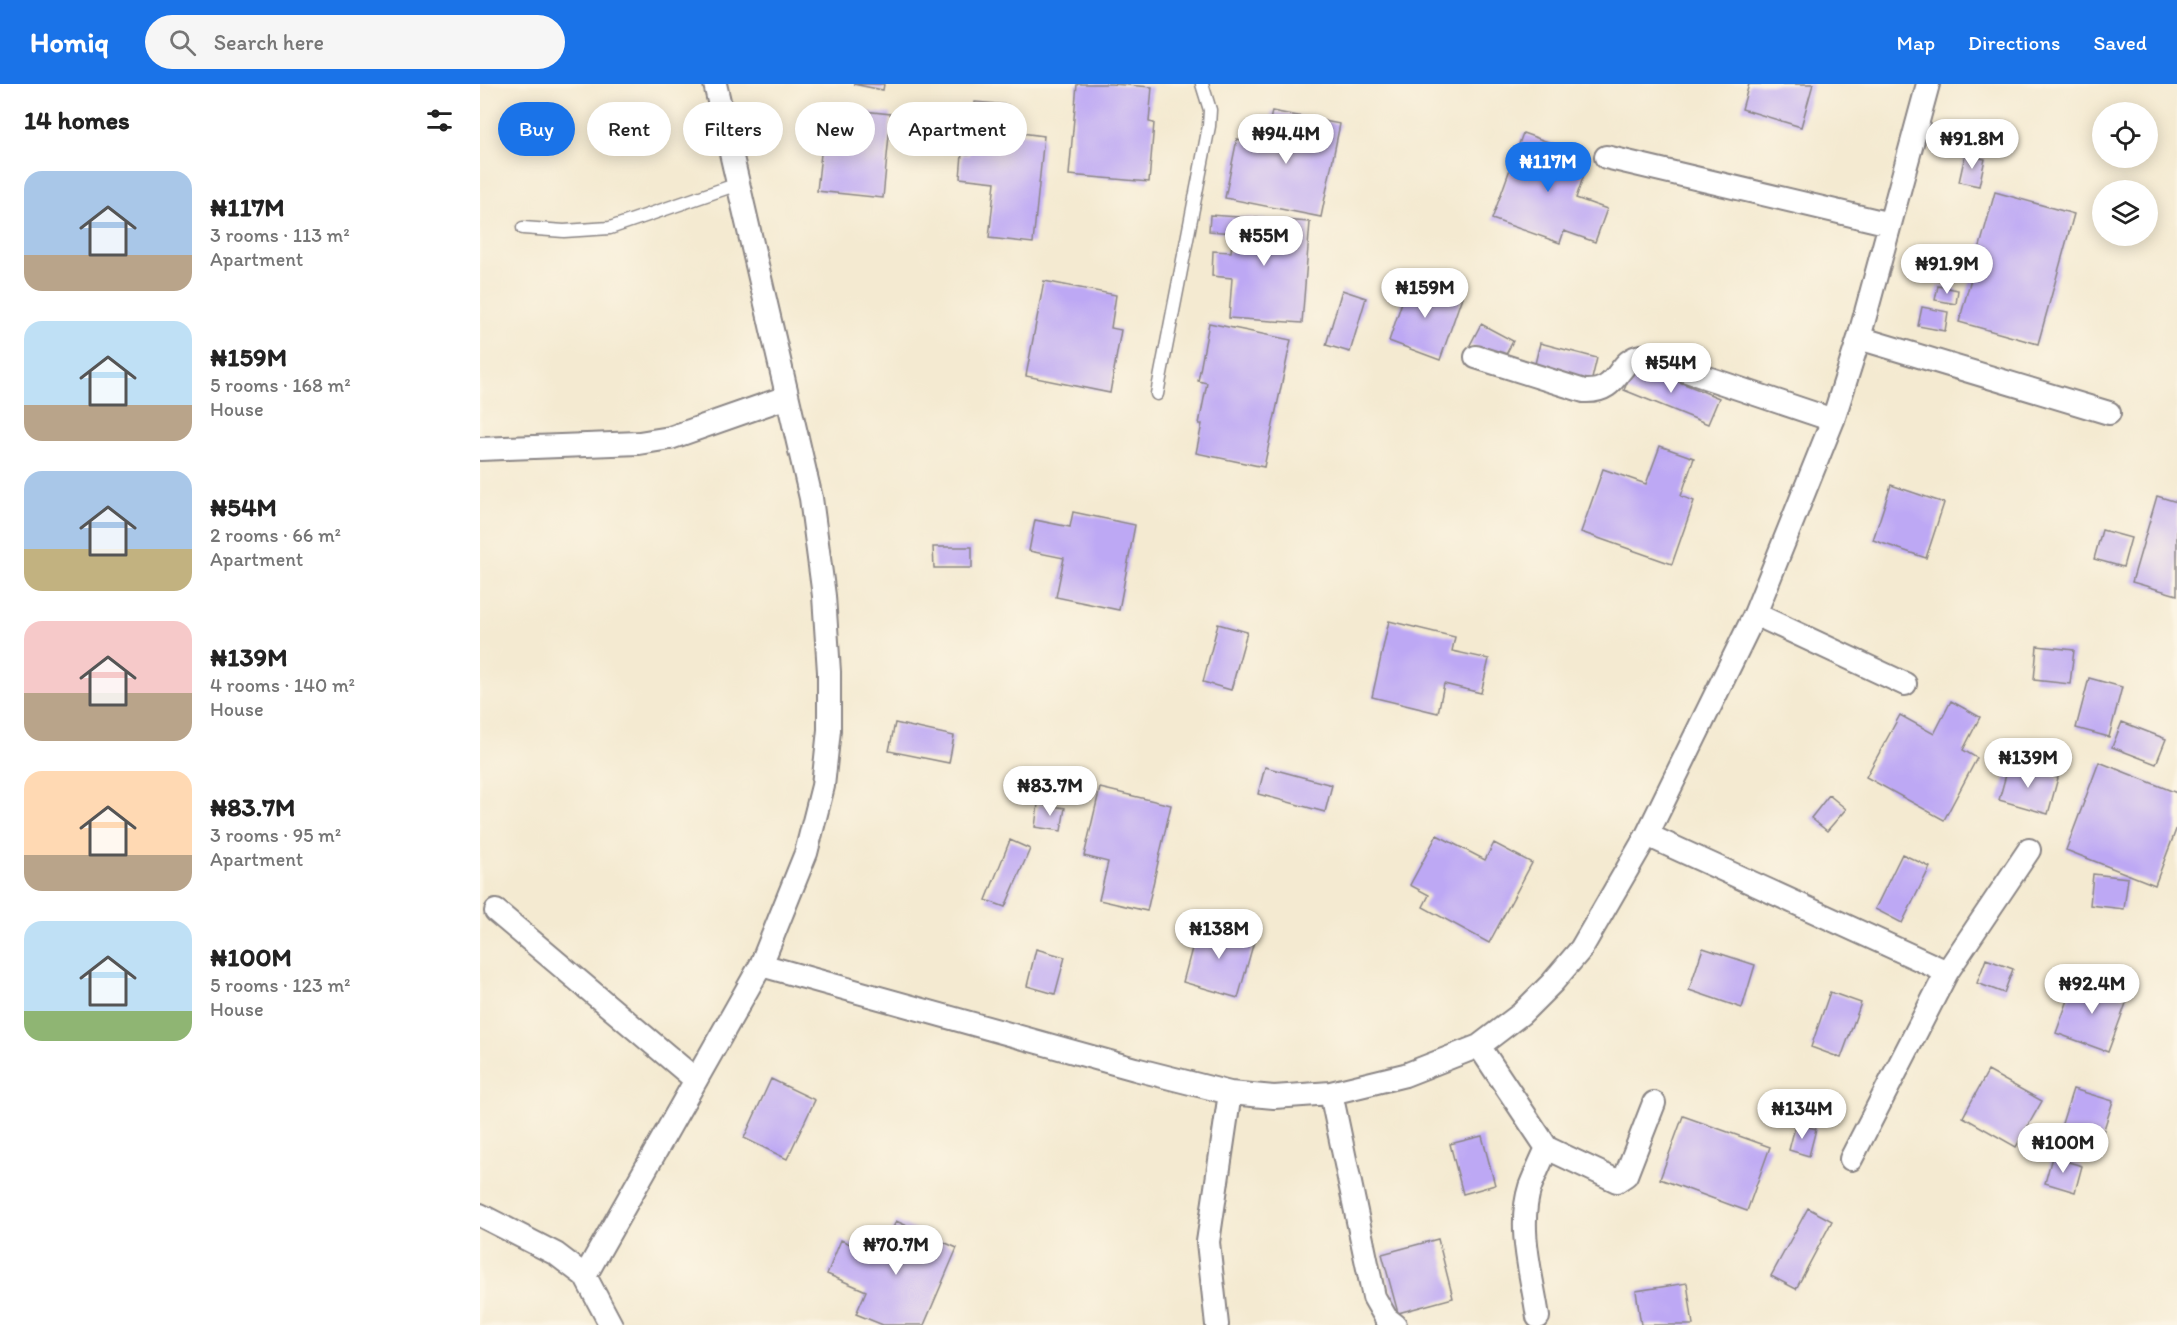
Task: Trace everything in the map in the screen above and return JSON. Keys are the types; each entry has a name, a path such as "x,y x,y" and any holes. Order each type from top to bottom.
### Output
{"street":[{"path":"585,1275 761,964 806,854 823,786 829,730 829,672 819,546 811,498 715,84"},
{"path":"761,964 1135,1069 1230,1093 1274,1097 1331,1093 1405,1075 1479,1046 1521,1014 1581,949 1647,835 1755,614 1833,420 1859,338 1928,84"},
{"path":"1606,157 1890,224"},
{"path":"1859,338 2109,413"},
{"path":"1476,357 1584,391 1592,391 1608,386 1632,359 1642,356 1833,420"},
{"path":"480,448 639,443 670,438 787,397"},
{"path":"1755,614 1905,684"},
{"path":"1647,835 1947,972"},
{"path":"1851,1159 1947,972 2029,850"},
{"path":"496,911 696,1080"},
{"path":"1479,1046 1547,1148 1617,1181 1626,1175 1654,1103"},
{"path":"1217,1325 1208,1242 1230,1093"},
{"path":"1331,1093 1374,1298 1386,1318 1395,1325"},
{"path":"1538,1317 1527,1243 1526,1211 1530,1188 1547,1148"},
{"path":"480,1215 556,1254 585,1275 612,1325"}],"lane":[{"path":"1157,394 1209,126 1210,110 1202,84"},
{"path":"523,228 564,231 610,228 738,184"}],"building":[{"path":"853,84 884,84 883,90"},
{"path":"1077,84 1152,87 1149,122 1154,123 1149,182 1069,175"},
{"path":"1749,84 1813,84 1801,127 1742,109"},
{"path":"1272,111 1340,124 1321,217 1225,198 1237,139 1265,145"},
{"path":"875,112 887,114 887,156 883,198 817,191 821,156 875,156"},
{"path":"1523,133 1590,157 1576,198 1607,209 1595,242 1564,231 1560,243 1492,219"},
{"path":"1027,134 1044,136 1033,243 989,238 995,182 960,178 962,156 1027,156"},
{"path":"1965,155 1985,159 1979,186 1959,182"},
{"path":"1995,192 2074,214 2038,344 1959,322"},
{"path":"1210,215 1310,222 1302,323 1229,318 1232,278 1212,276 1213,251 1231,252 1233,233 1209,231"},
{"path":"1410,278 1462,297 1440,360 1389,341"},
{"path":"1044,281 1116,295 1111,328 1121,330 1110,393 1026,376"},
{"path":"1938,286 1958,290 1956,304 1935,300"},
{"path":"1342,290 1366,298 1350,352 1326,345"},
{"path":"1922,307 1948,312 1945,331 1918,326"},
{"path":"1209,323 1291,340 1264,467 1196,453 1207,383 1198,381"},
{"path":"1481,324 1513,341 1502,362 1470,345"},
{"path":"1540,343 1597,358 1591,383 1534,368"},
{"path":"1635,364 1719,398 1708,424 1624,390"},
{"path":"1660,446 1694,458 1681,496 1694,501 1672,564 1581,532 1603,469 1646,484"},
{"path":"1891,485 1944,503 1926,558 1873,540"},
{"path":"2157,496 2177,502 2177,595 2132,582"},
{"path":"1073,512 1135,525 1119,610 1056,597 1064,558 1029,551 1035,520 1070,527"},
{"path":"2102,530 2131,538 2123,567 2094,559"},
{"path":"933,547 972,547 972,568 934,568"},
{"path":"1389,621 1455,637 1452,651 1489,659 1481,693 1444,684 1438,713 1372,697"},
{"path":"1218,624 1247,632 1231,690 1203,682"},
{"path":"2037,646 2074,650 2070,684 2034,680"},
{"path":"2089,678 2122,687 2109,737 2076,728"},
{"path":"1951,701 1980,717 1963,750 1977,758 1944,820 1866,777 1900,715 1934,734"},
{"path":"2122,722 2166,739 2156,764 2112,747"},
{"path":"895,723 954,736 949,763 889,751"},
{"path":"2099,762 2177,793 2177,827 2155,885 2066,850"},
{"path":"2009,764 2058,778 2048,814 1999,800"},
{"path":"1265,767 1332,785 1325,812 1258,794"},
{"path":"1100,788 1171,805 1147,911 1099,900 1108,862 1084,856"},
{"path":"1829,795 1846,809 1827,831 1811,818"},
{"path":"1038,804 1065,808 1061,831 1035,827"},
{"path":"1437,835 1485,860 1494,843 1532,863 1489,943 1423,907 1429,895 1410,885"},
{"path":"1010,840 1030,849 1005,907 986,900"},
{"path":"1902,854 1930,867 1902,923 1875,909"},
{"path":"2093,874 2128,878 2124,909 2090,905"},
{"path":"1199,922 1255,938 1238,998 1183,982"},
{"path":"1703,948 1755,965 1742,1008 1689,990"},
{"path":"1036,949 1065,957 1055,994 1027,986"},
{"path":"1986,959 2013,969 2004,993 1977,983"},
{"path":"2076,978 2128,998 2108,1052 2056,1033"},
{"path":"1830,992 1861,1003 1841,1058 1811,1047"},
{"path":"1988,1071 2042,1101 2016,1147 1963,1117"},
{"path":"771,1079 815,1100 787,1159 744,1138"},
{"path":"2073,1089 2113,1101 2098,1148 2058,1136"},
{"path":"1683,1116 1770,1147 1747,1211 1660,1179"},
{"path":"1796,1123 1816,1129 1809,1156 1789,1150"},
{"path":"1482,1136 1495,1185 1463,1194 1450,1144"},
{"path":"2052,1157 2082,1166 2075,1192 2045,1183"},
{"path":"1808,1208 1832,1221 1796,1289 1771,1276"},
{"path":"896,1221 957,1248 924,1325 883,1325 856,1314 866,1291 827,1274 841,1240 881,1257"},
{"path":"1438,1239 1453,1298 1398,1313 1382,1254"},
{"path":"1687,1283 1693,1325 1641,1325 1636,1291"}]}
